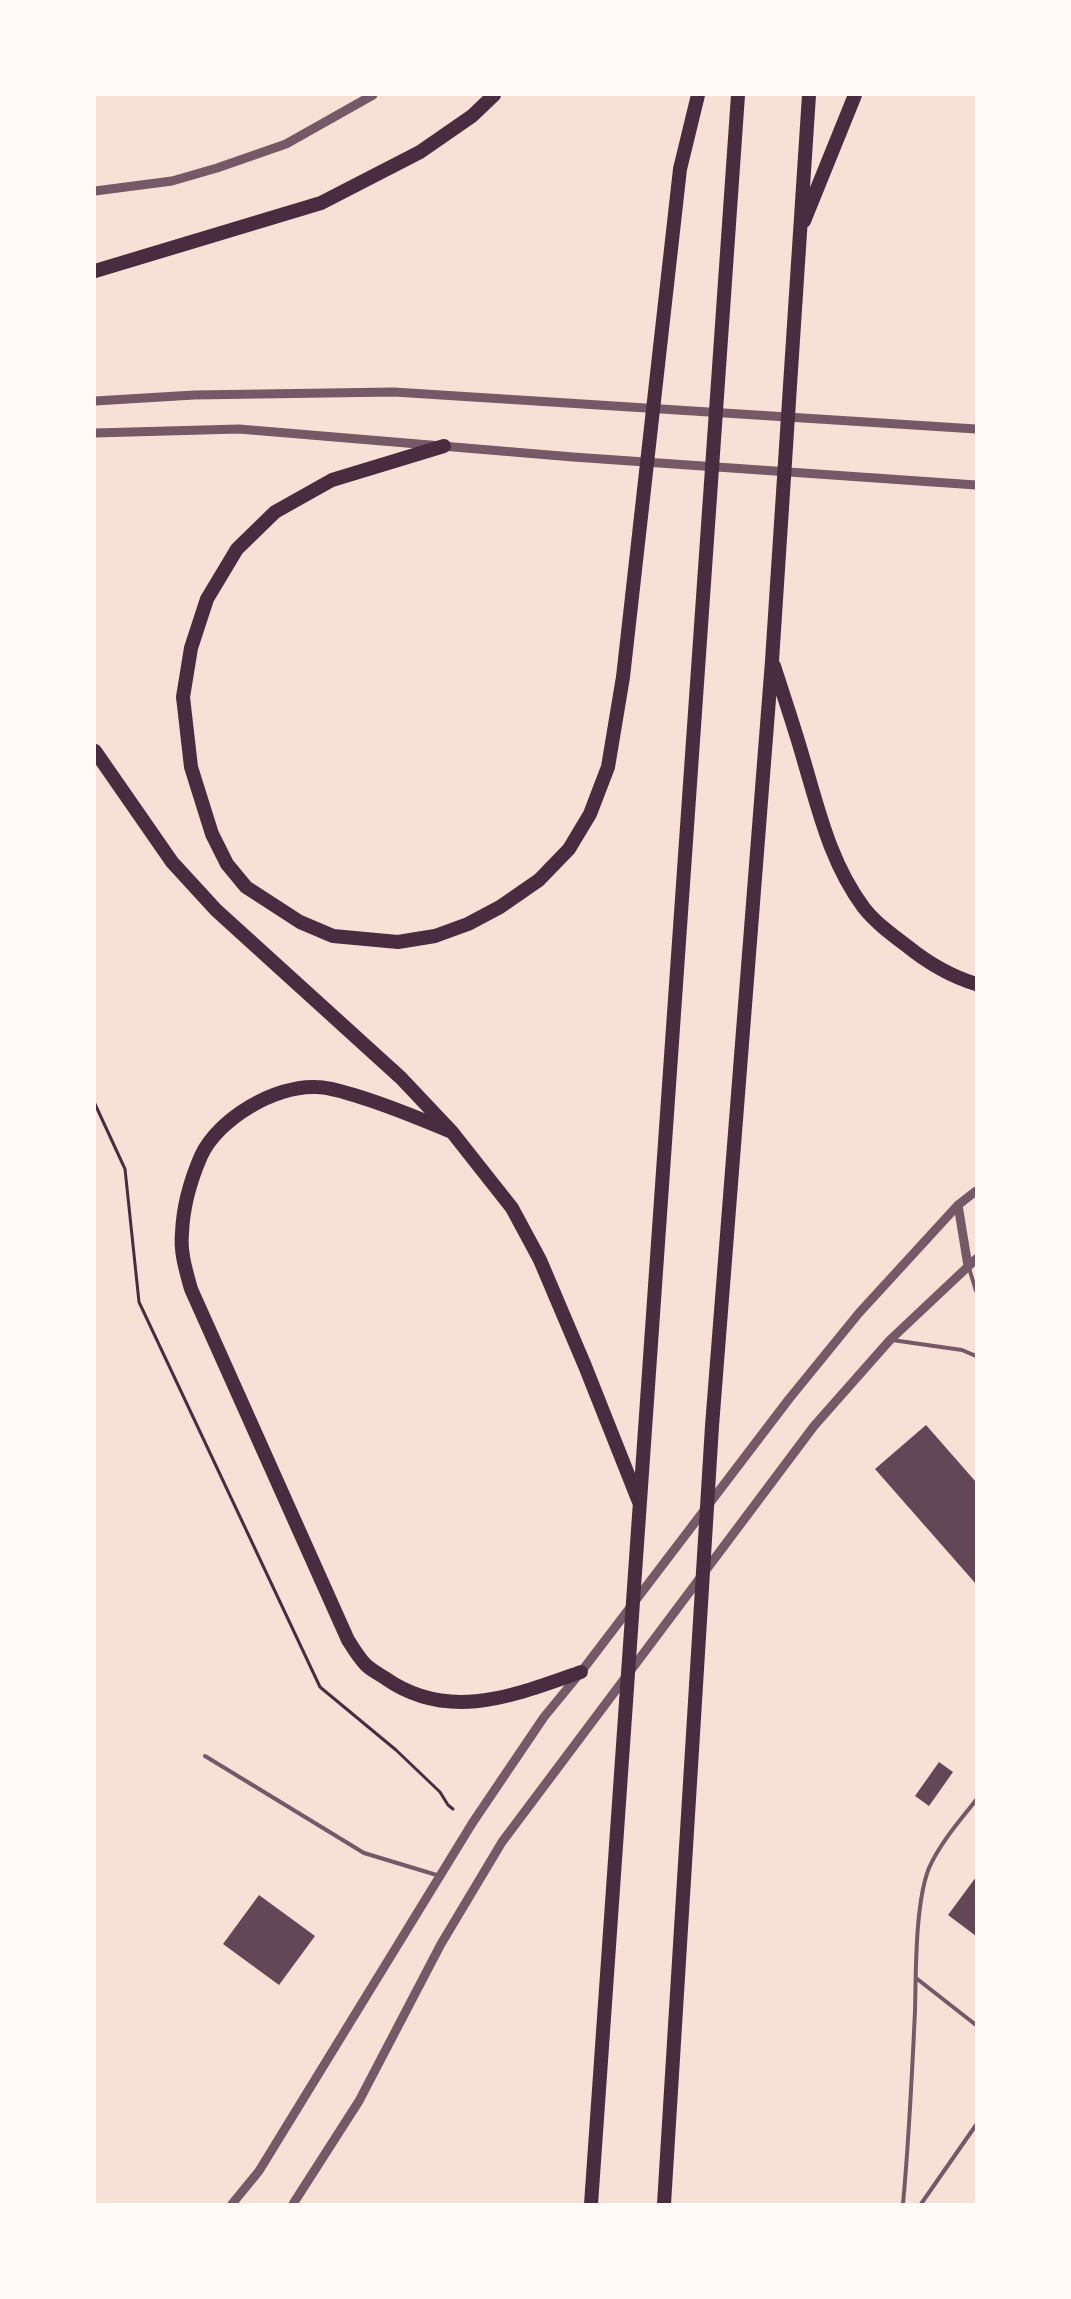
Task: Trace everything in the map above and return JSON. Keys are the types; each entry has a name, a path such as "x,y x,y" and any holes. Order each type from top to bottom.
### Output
{"highway":[{"path":"95,271 321,203 420,152 472,116 494,95"},
{"path":"444,446 332,480 275,512 237,550 232,558 207,599 191,648 183,697 191,767 216,842 227,864 246,888 300,922 333,936 398,942 435,936 468,924 500,907 539,880 570,849 590,814 608,767 623,678 680,169 698,95"},
{"path":"591,2204 622,1736 640,1512 738,95"},
{"path":"664,2204 712,1426 772,661 809,95"},
{"path":"799,233 855,95"},
{"path":"772,661 794,727 827,840 842,873 864,907 882,927 954,978 976,984"},
{"path":"95,751 172,862 216,910 401,1078 452,1132 480,1165 512,1208 540,1260 586,1366 640,1512"},
{"path":"452,1132 394,1107 342,1092 317,1087 300,1088 272,1094 249,1106 220,1131 202,1155 192,1182 184,1217 182,1234 183,1258 191,1289 348,1640 366,1665 399,1688 421,1698 458,1703 510,1696 581,1672"}],"street":[{"path":"95,191 172,181 286,144 373,95"},
{"path":"95,401 194,396 394,392 577,402 976,429"},
{"path":"95,433 239,429 573,457 976,484"},
{"path":"232,2204 259,2171 472,1822 544,1716 581,1672 789,1399 859,1312 958,1205 976,1191"},
{"path":"958,1205 968,1266"},
{"path":"293,2204 359,2101 441,1944 502,1842 814,1426 890,1340 976,1259"}],"lane":[{"path":"968,1266 976,1291"},
{"path":"890,1340 962,1350 976,1356"},
{"path":"205,1756 364,1853 440,1876"},
{"path":"903,2204 911,2113 916,1978 922,1900 928,1870 939,1848 976,1800"},
{"path":"916,1978 976,2026"},
{"path":"921,2204 976,2125"}],"path":[{"path":"95,1104 124,1168 139,1302 320,1687 396,1750 440,1792 448,1805"}],"building":[{"path":"926,1425 976,1482 976,1584 875,1469"},
{"path":"939,1762 953,1772 929,1806 915,1796"},
{"path":"976,1877 976,1936 948,1915"},
{"path":"259,1895 315,1936 279,1985 223,1944"}]}
